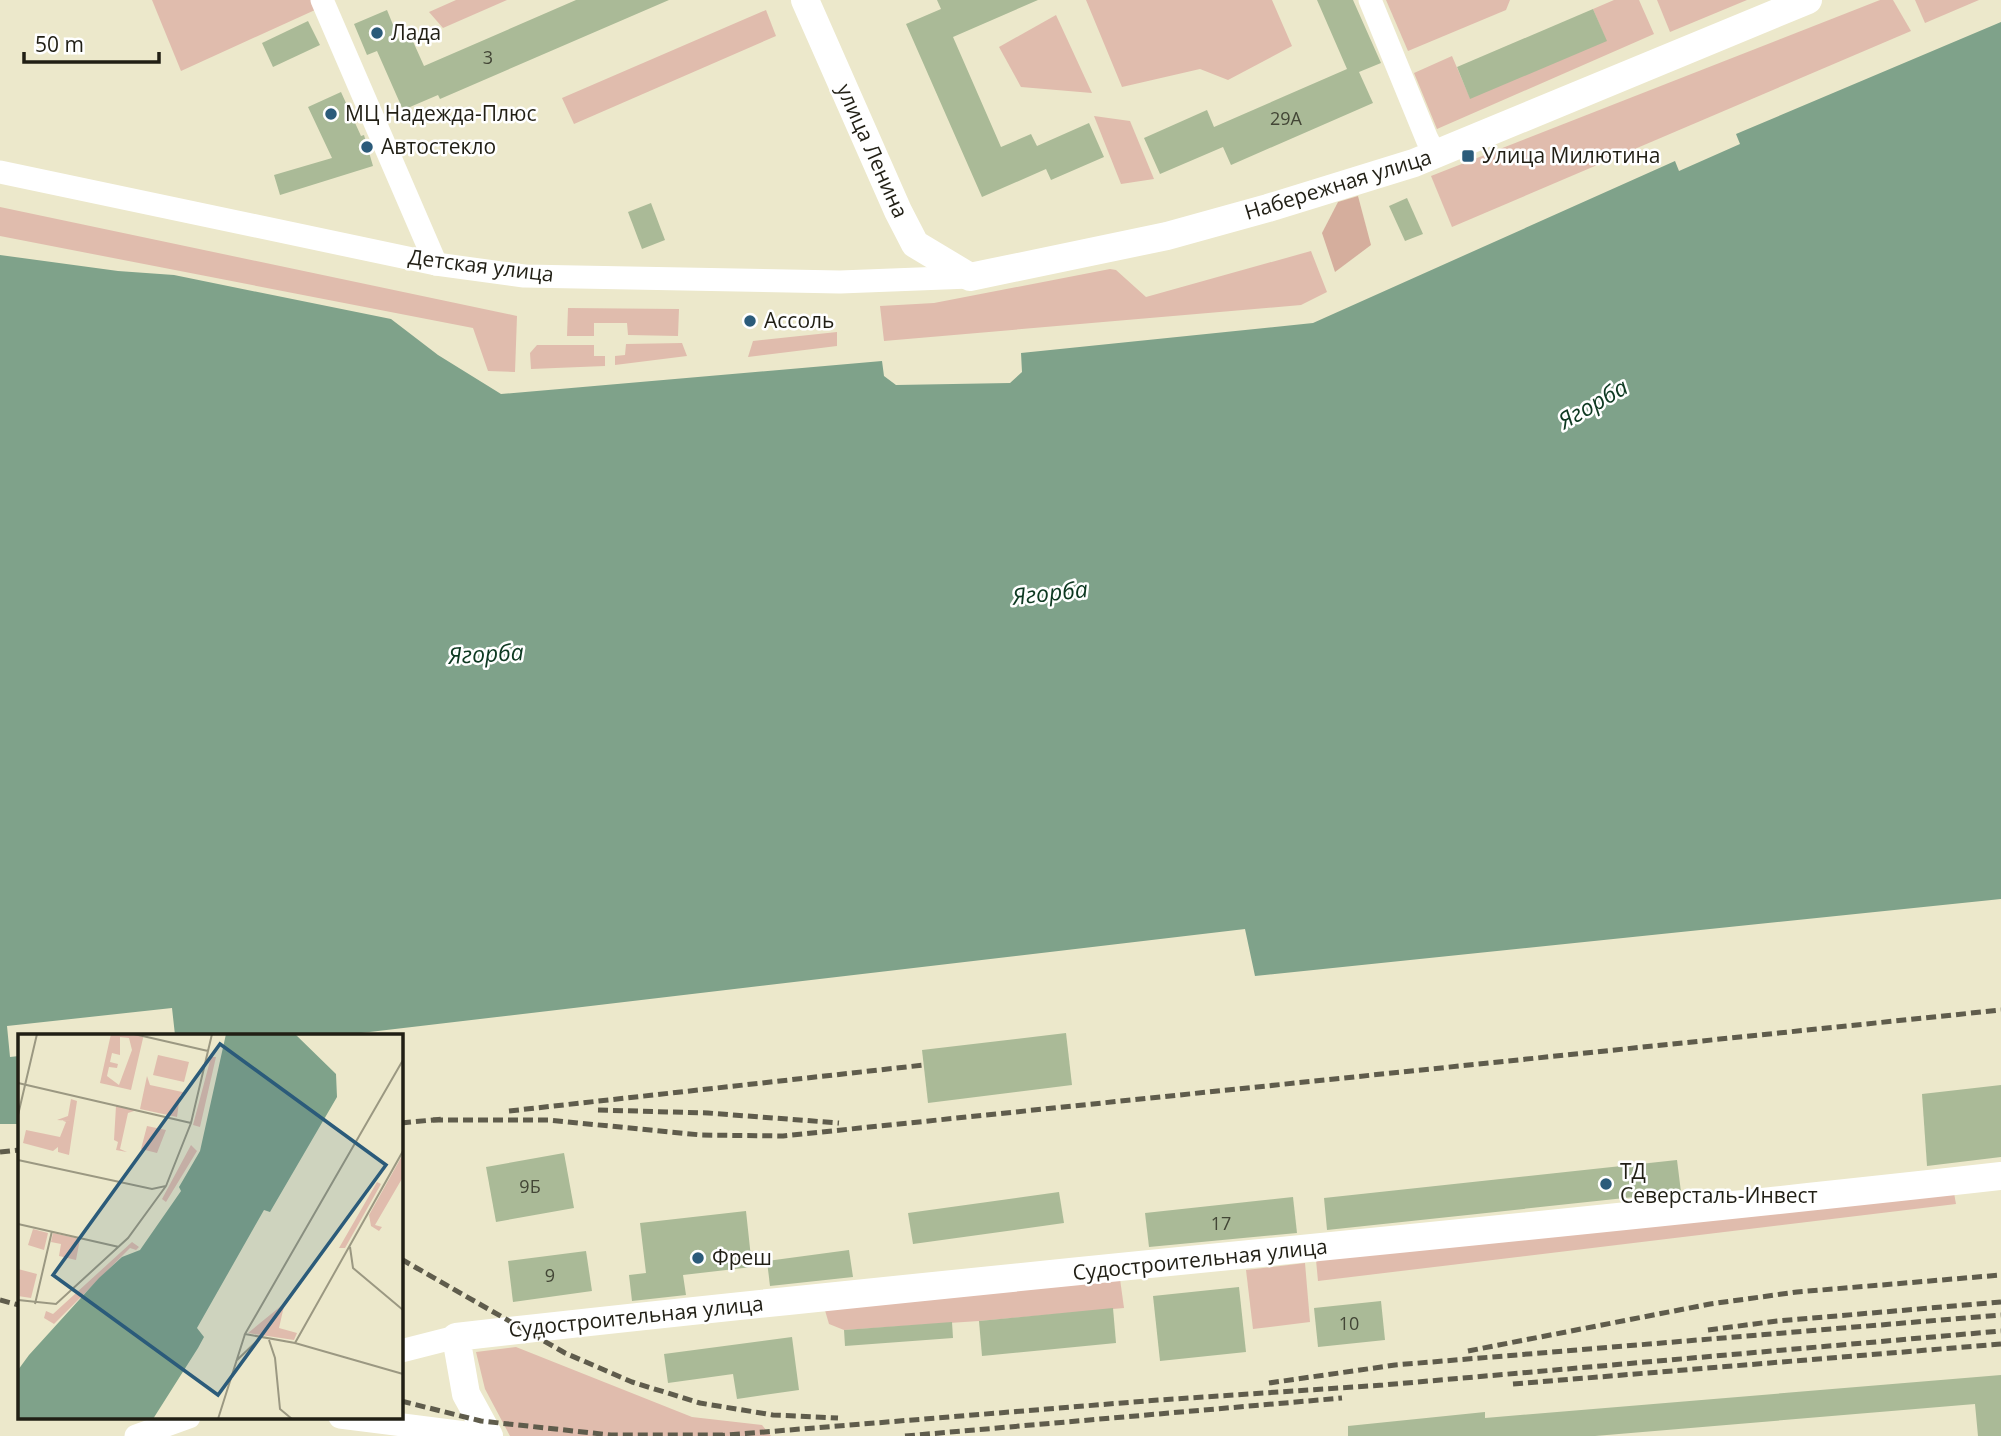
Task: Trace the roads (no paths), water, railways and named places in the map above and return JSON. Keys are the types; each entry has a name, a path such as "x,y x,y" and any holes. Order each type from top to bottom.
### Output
{"main road":[{"name":"улица Ленина","path":"805,0 915,244 970,277"},
{"name":"Набережная улица","path":"970,277 1167,236 1269,208 1436,156 1808,0"},
{"name":"Судостроительная улица","path":"456,1338 767,1303 2001,1176"},
{"path":"456,1338 466,1394 489,1436"}],"street":[{"path":"322,0 436,264"},
{"path":"1370,0 1436,156"},
{"name":"Детская улица","path":"0,172 436,264 538,276 840,282 970,277"},
{"name":"Судостроительная улица","path":"402,1351 456,1338"},
{"path":"136,1436 186,1418"},
{"path":"348,1418 489,1436"}],"water":[{"name":"Ягорба","path":"2001,22 2001,899 1255,976 1245,929 352,1034 18,1034 18,1124 0,1124 0,255 118,271 174,275 391,319 438,355 501,394 882,361 884,376 896,385 1010,383 1022,372 1021,353 1313,323 1675,161 1679,171 1740,144 1736,134"}],"railway":[{"path":"433,1120 548,1120 701,1135 783,1136 2001,1010"},
{"path":"509,1111 924,1065"},
{"path":"598,1110 708,1113 839,1123"},
{"path":"402,1123 443,1119"},
{"path":"0,1152 18,1150"},
{"path":"402,1260 565,1353 632,1382 700,1403 773,1415 838,1418"},
{"path":"1468,1351 1710,1304 1797,1292 2001,1275"},
{"path":"0,1300 18,1305"},
{"path":"1708,1330 1777,1321 2001,1302"},
{"path":"1269,1383 1395,1365 2001,1315"},
{"path":"715,1436 1158,1400 1383,1385 2001,1331"},
{"path":"1513,1384 2001,1344"},
{"path":"905,1436 1342,1398"},
{"path":"402,1401 481,1421 611,1435 723,1435"}],"place":[{"name":"Лада","path":"377,33"},
{"name":"МЦ Надежда-Плюс","path":"331,114"},
{"name":"Автостекло","path":"367,147"},
{"name":"Улица Милютина","path":"1468,156"},
{"name":"Ассоль","path":"750,321"},
{"name":"ТД Северсталь-Инвест","path":"1606,1184"},
{"name":"Фреш","path":"698,1258"}]}
